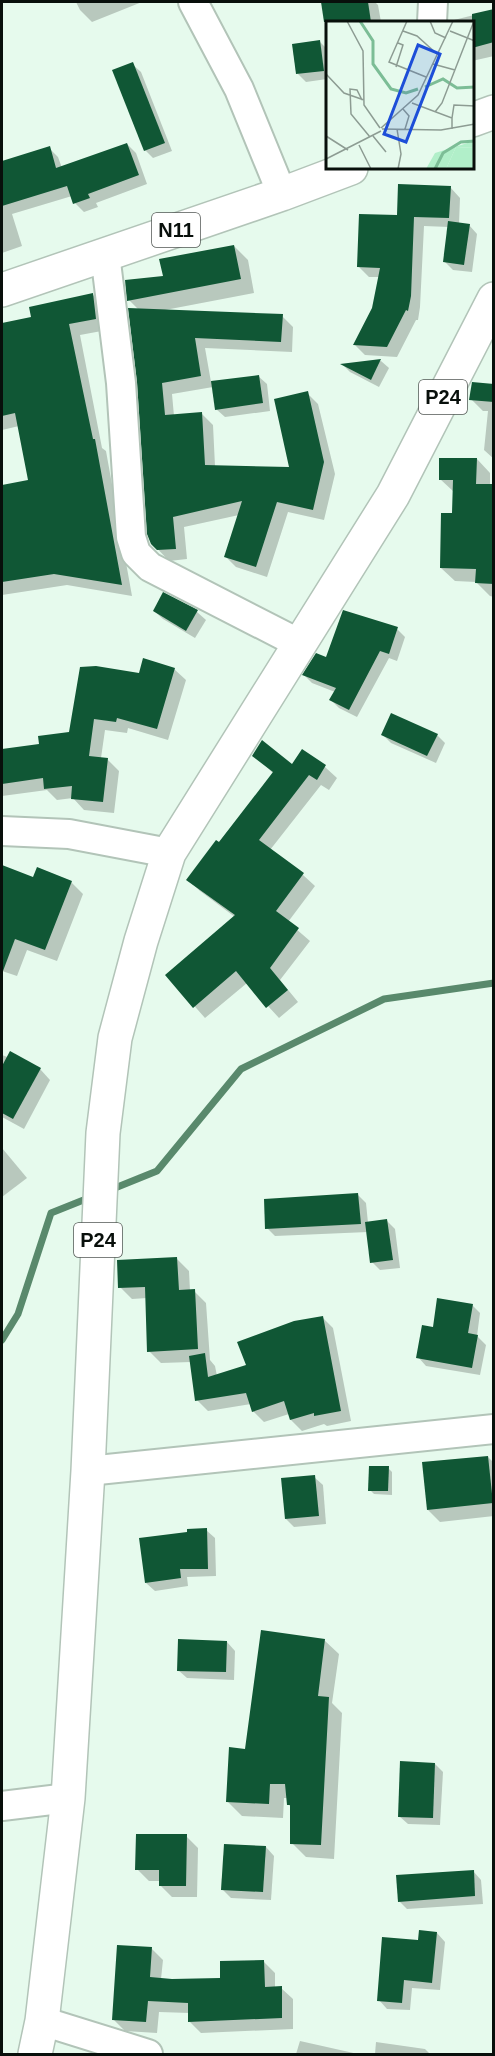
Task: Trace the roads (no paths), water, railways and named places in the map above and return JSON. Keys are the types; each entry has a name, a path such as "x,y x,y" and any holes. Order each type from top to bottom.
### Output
{"main road":[{"path":"474,119 494,112"},
{"name":"N11","path":"2,290 346,170"},
{"name":"P24","path":"35,2055 42,2021 68,1798 88,1471 103,1133 114,1050 141,941 169,853 393,495 494,299"}],"street":[{"path":"193,2 239,89 282,194"},
{"path":"432,21 433,2"},
{"path":"105,254 121,383 131,537 136,553 150,567 300,644"},
{"path":"2,831 69,834 169,853"},
{"path":"88,1471 494,1429"},
{"path":"2,1806 68,1798"},
{"path":"42,2021 148,2055"}],"waterway":[{"path":"110,1190 157,1171 241,1069 384,999 494,983"},
{"path":"2,1340 18,1314 51,1213 91,1197"}]}
